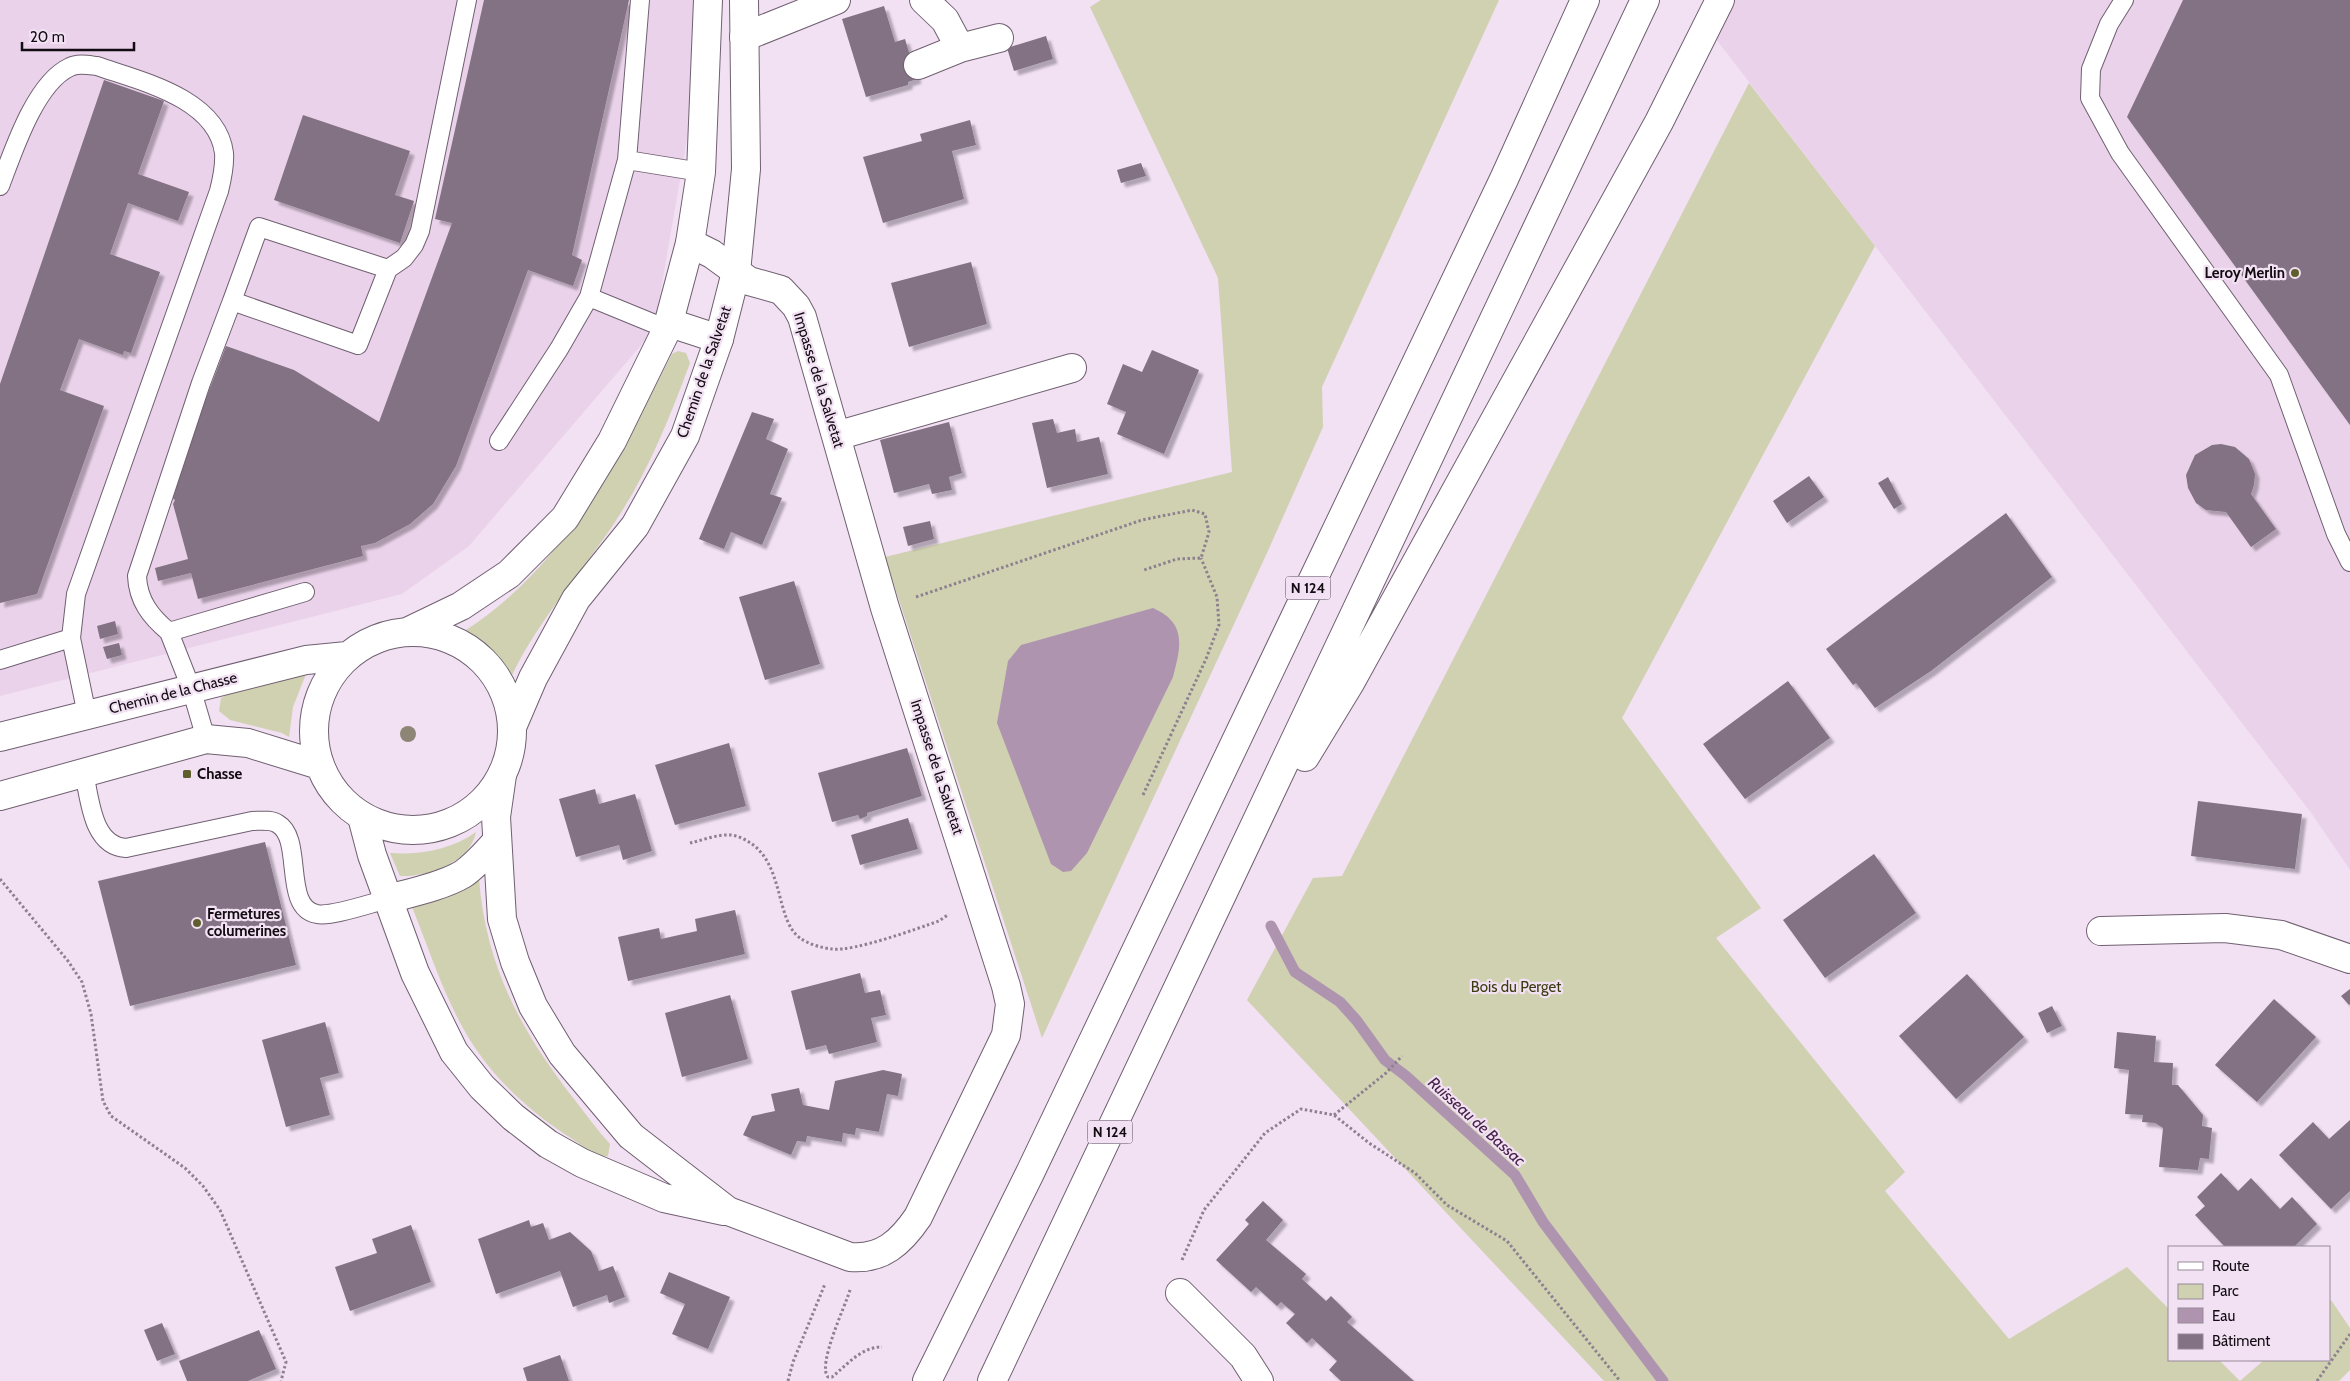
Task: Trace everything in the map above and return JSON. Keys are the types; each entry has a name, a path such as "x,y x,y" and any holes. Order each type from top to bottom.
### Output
{"main road":[{"path":"409,632 462,606 509,574 565,518 612,441 668,326 690,243 701,172 708,0"},
{"name":"Chemin de la Salvetat","path":"512,727 533,678 576,599 635,526 684,436 719,339 736,272 746,169 744,0"},
{"path":"744,37 836,0"},
{"path":"924,0 945,20 960,48"},
{"name":"N 124","path":"927,1381 1029,1175 1499,188 1585,0"},
{"name":"N 124","path":"992,1381 1645,0"},
{"path":"1229,882 1350,683 1659,122 1720,0"},
{"path":"918,65 960,48 999,38"},
{"name":"Impasse de la Salvetat","path":"690,243 712,254 749,281 782,290 796,306 802,317 885,608 980,900 1010,1004 1006,1035 918,1217 906,1235 892,1247 878,1255 850,1256"},
{"path":"668,326 719,339"},
{"path":"836,436 1072,368"},
{"path":"409,632 440,635 468,648 491,669 506,696 512,727 510,752 502,774 489,795 471,812 450,823 426,829 393,829 362,816 336,794 319,765 313,736 316,706 328,679 347,656 366,643 386,635 409,632"},
{"name":"Chemin de la Chasse","path":"0,737 306,660 347,656"},
{"path":"0,796 206,739 248,743 319,765"},
{"path":"502,774 496,817 502,919 512,953 533,1006 562,1054 631,1136 728,1211"},
{"path":"362,816 372,855 415,973 454,1052 482,1087 513,1117 548,1144 582,1163 664,1198 728,1211 850,1256"},
{"path":"388,899 424,889 461,875 482,858 497,841"},
{"path":"2101,931 2225,928 2281,935 2350,960"},
{"path":"1180,1292 1243,1356 1259,1381"}],"lane":[{"path":"232,301 358,345 388,269 404,258 414,246 420,231 467,0"},
{"path":"499,441 559,349 589,297 627,160 640,0"},
{"path":"2124,0 2109,24 2091,69 2090,98 2120,153 2279,375 2336,534 2350,562"},
{"path":"0,186 21,130 37,102 60,74 71,67 83,64 97,66 179,96 198,110 211,124 224,152 224,171 219,191 76,594 71,638 87,715"},
{"path":"627,160 701,172"},
{"path":"206,739 191,688 169,632 157,621 142,601 137,576 201,383 259,227 388,269"},
{"path":"589,297 668,326"},
{"path":"169,632 305,592"},
{"path":"0,660 71,638"},
{"path":"84,773 98,829 105,838 117,847 126,848 252,821 267,821 278,824 287,832 297,889 301,902 309,912 325,915 388,899"}],"path":[{"path":"885,608 959,581 1142,520 1192,510 1205,514 1209,532 1202,558 1217,597 1219,625 1206,659 1143,795"},
{"path":"1144,570 1178,559 1202,558"},
{"path":"690,842 722,835 733,835 753,845 762,852 769,864 790,926 799,937 834,949 870,942 939,921 957,909 980,900"},
{"path":"0,879 68,961 82,982 92,1014 103,1101 111,1116 185,1168 203,1186 220,1210 286,1362 281,1381"},
{"path":"1334,1115 1386,1073 1402,1056"},
{"path":"1180,1292 1179,1267 1204,1210 1265,1133 1301,1109 1334,1115 1370,1143 1414,1173 1447,1204 1507,1241 1620,1381"},
{"path":"850,1256 831,1344 824,1366 825,1374 828,1377 832,1377 845,1365 872,1347 882,1347"},
{"path":"788,1381 793,1362 850,1256"},
{"path":"2317,1381 2350,1334"}],"shaded area":[{"path":"0,0 696,0 696,87 654,330 469,546 402,594 0,696"},
{"path":"1707,0 2350,0 2350,870 2312,814 1699,17"}],"green space":[{"path":"1101,0 1499,0 1322,387 1323,427 1267,553 1042,1038 885,557 1232,472 1218,278 1090,7"},
{"name":"Bois du Perget","path":"1749,83 1875,246 1622,718 1761,908 1716,938 1905,1172 1885,1191 2009,1339 2127,1267 2168,1308 2168,1361 2220,1361 2240,1381 1604,1381 1247,1000 1313,878 1342,876"},
{"path":"678,351 686,353 690,363 668,420 642,476 608,532 536,632 512,675 500,658 466,630 501,604 533,574 561,541 587,506 610,469 672,354"},
{"path":"306,674 293,707 289,737 282,733 230,720 219,711 221,698 228,694"},
{"path":"476,832 466,852 457,860 435,871 423,874 400,876 390,853 413,853 435,850 456,843"},
{"path":"479,879 489,941 509,996 522,1023 555,1074 610,1144 608,1156 599,1155 584,1147 542,1118 515,1095 490,1068 470,1040 453,1009 412,907"},
{"path":"2331,1300 2350,1328 2350,1370 2339,1381 2240,1381 2263,1361 2330,1361"}],"water":[{"path":"1153,608 1172,621 1179,636 1178,655 1173,677 1087,853 1071,871 1063,872 1051,864 997,723 1008,661 1021,645"}],"building":[{"path":"484,0 629,0 572,255 582,260 573,286 528,270 456,466 433,504 410,524 375,543 361,546 363,556 198,599 191,573 158,581 155,568 188,559 173,504 175,500 169,495 226,346 294,370 379,422 452,223 435,219"},
{"name":"Leroy Merlin","path":"2183,0 2350,0 2350,425 2127,117"},
{"path":"884,6 895,42 905,39 917,79 908,82 908,85 866,97 842,19"},
{"path":"1046,36 1053,59 1014,71 1007,48"},
{"path":"104,80 164,101 138,174 189,192 178,221 128,203 110,254 160,272 131,353 124,351 123,355 79,339 60,390 104,406 37,594 0,603 0,384"},
{"path":"303,115 410,151 395,195 414,201 400,243 274,200"},
{"path":"970,120 976,145 952,151 964,199 883,223 863,157 922,141 920,134"},
{"path":"1141,163 1146,176 1121,183 1117,170"},
{"path":"971,262 987,324 909,347 891,283"},
{"path":"1152,350 1199,370 1164,454 1117,434 1126,412 1107,404 1123,364 1142,372"},
{"path":"752,412 774,419 766,439 788,449 770,494 782,498 762,545 731,532 724,549 699,539"},
{"path":"1053,419 1057,433 1075,429 1077,442 1099,437 1108,474 1047,488 1032,423"},
{"path":"949,422 962,473 949,477 952,490 932,494 929,484 894,493 880,440"},
{"path":"2221,444 2235,447 2249,459 2255,474 2251,494 2276,529 2251,547 2226,512 2206,510 2196,503 2188,488 2186,475 2195,455 2212,445"},
{"path":"1809,476 1824,497 1787,523 1773,501"},
{"path":"1888,477 1902,504 1894,509 1878,483"},
{"path":"2006,513 2052,577 1931,671 1875,708 1856,683 1853,685 1826,649"},
{"path":"930,521 934,539 908,546 903,527"},
{"path":"794,581 820,664 765,680 739,597"},
{"path":"115,621 118,634 100,639 97,626"},
{"path":"119,643 122,655 107,659 103,647"},
{"path":"1788,681 1830,738 1745,799 1703,744"},
{"path":"729,743 746,806 675,825 655,765"},
{"path":"907,748 922,796 867,813 867,816 860,819 858,815 832,822 818,773"},
{"path":"595,789 599,804 635,794 652,851 623,860 619,845 576,857 559,799"},
{"path":"2198,801 2302,814 2295,869 2191,856"},
{"path":"908,818 918,849 860,865 851,835"},
{"name":"Fermetures columerines","path":"265,842 296,965 130,1006 98,881"},
{"path":"1874,854 1916,913 1825,978 1783,920"},
{"path":"735,910 745,954 628,981 618,937 659,928 661,939 697,931 695,919"},
{"path":"860,973 865,993 880,990 886,1015 871,1018 877,1042 829,1054 826,1045 806,1050 791,991"},
{"path":"1967,974 2024,1037 1956,1099 1899,1036"},
{"path":"2350,989 2350,1004 2349,1005 2341,996"},
{"path":"730,995 748,1059 682,1077 665,1013"},
{"path":"2274,999 2316,1037 2257,1102 2215,1065"},
{"path":"2052,1006 2062,1026 2047,1033 2038,1013"},
{"path":"325,1022 339,1073 320,1078 330,1115 286,1127 262,1040"},
{"path":"2117,1032 2156,1036 2154,1062 2173,1063 2172,1085 2178,1085 2203,1115 2202,1126 2212,1128 2209,1159 2200,1158 2198,1170 2159,1167 2163,1128 2155,1123 2142,1122 2143,1115 2125,1114 2129,1070 2114,1068"},
{"path":"883,1070 902,1074 898,1096 887,1094 879,1132 856,1128 855,1135 843,1133 842,1142 807,1136 806,1142 797,1141 791,1155 743,1135 752,1116 775,1111 771,1094 799,1088 803,1105 829,1110 835,1081"},
{"path":"2350,1120 2350,1191 2331,1209 2279,1155 2313,1122 2329,1139"},
{"path":"2221,1173 2238,1191 2251,1178 2280,1209 2292,1197 2317,1224 2295,1246 2224,1246 2195,1215 2205,1206 2197,1197"},
{"path":"1263,1201 1283,1220 1266,1240 1306,1274 1302,1279 1326,1301 1331,1296 1352,1317 1347,1322 1414,1381 1341,1381 1329,1370 1337,1361 1312,1338 1307,1343 1286,1323 1295,1314 1281,1302 1277,1306 1256,1287 1251,1292 1216,1260 1249,1224 1245,1220"},
{"path":"529,1220 531,1227 543,1223 549,1240 570,1232 591,1251 599,1271 613,1266 625,1297 609,1303 607,1295 573,1307 560,1271 496,1294 478,1239"},
{"path":"411,1225 431,1282 350,1311 335,1267 377,1253 372,1239"},
{"path":"669,1272 730,1297 708,1349 672,1334 685,1304 660,1293"},
{"path":"162,1323 175,1354 157,1361 144,1330"},
{"path":"259,1330 276,1369 248,1381 187,1381 179,1361"},
{"path":"560,1355 569,1381 527,1381 523,1368"}],"waterway":[{"name":"Ruisseau de Bassac","path":"1271,926 1295,972 1340,1002 1357,1021 1385,1060 1406,1076 1515,1175 1543,1222 1663,1381"}],"place":[{"name":"Leroy Merlin","path":"2295,273"},
{"name":"Chasse","path":"187,774"},
{"name":"Fermetures columerines","path":"197,923"}]}
